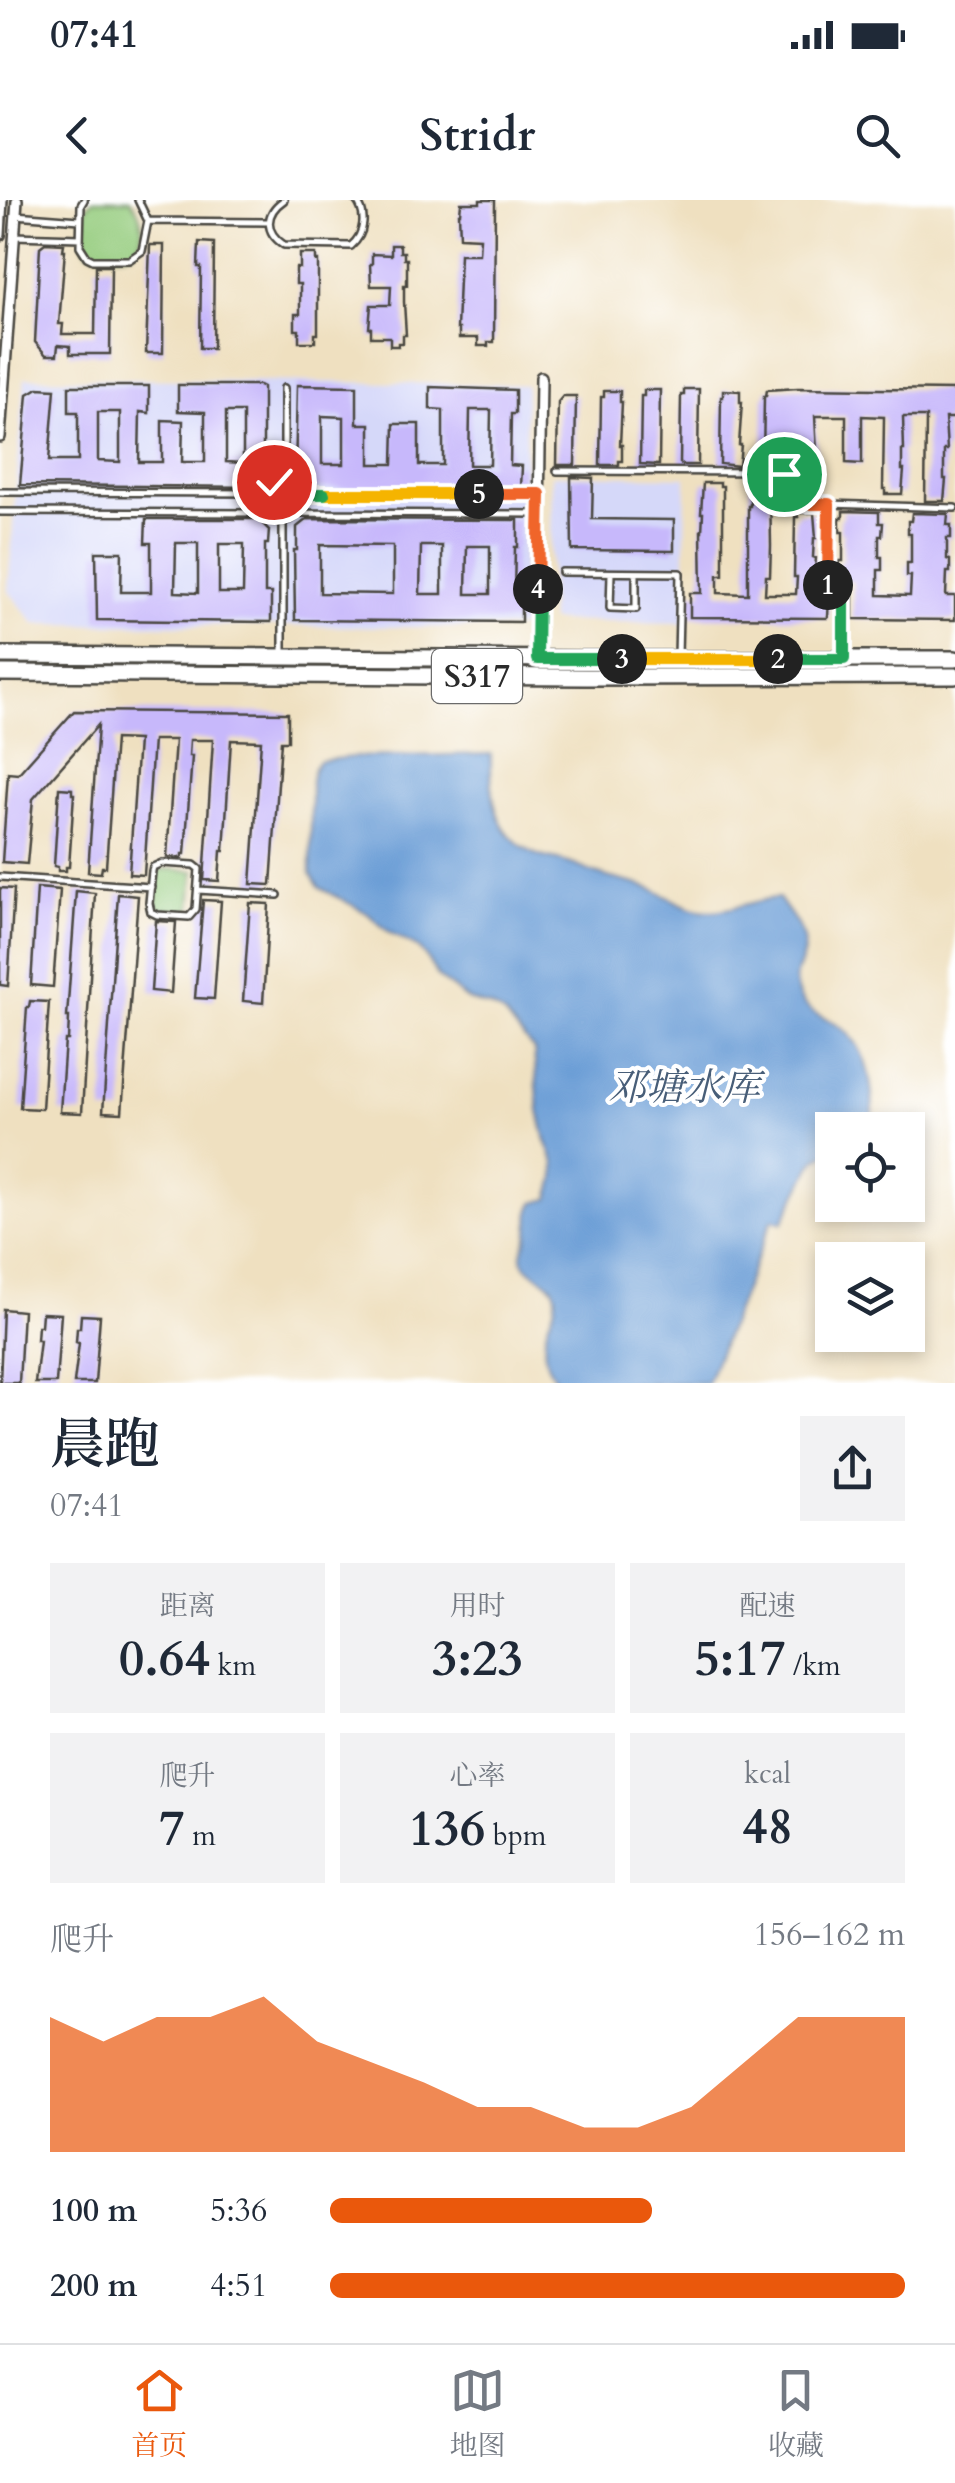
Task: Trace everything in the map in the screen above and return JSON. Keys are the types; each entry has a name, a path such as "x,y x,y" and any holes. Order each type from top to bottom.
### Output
{"main road":[{"name":"S317","path":"0,656 955,659"},
{"name":"S317","path":"0,673 955,676"}],"street":[{"path":"0,236 2,200"},
{"path":"0,437 16,200"},
{"path":"537,659 541,378"}],"lane":[{"path":"84,200 80,246 93,260 129,260 142,251 148,221 138,200"},
{"path":"284,200 271,212 268,222 272,236 284,246 351,246 358,240 363,220 356,200"},
{"path":"16,215 80,220"},
{"path":"148,221 268,222"},
{"path":"14,236 80,238"},
{"path":"284,388 284,481"},
{"path":"557,472 780,472 786,476 787,504 955,508"},
{"path":"297,513 300,494 294,485 284,481 269,485 263,493 262,507 273,520 284,521 297,513 539,514"},
{"path":"0,492 263,493"},
{"path":"300,494 540,494"},
{"path":"829,504 828,588 844,588 844,659"},
{"path":"0,512 265,512"},
{"path":"283,658 284,521"},
{"path":"562,572 680,573 678,659"},
{"path":"610,572 610,608 636,608 636,573"},
{"path":"162,863 199,868 198,890 196,909 189,916 156,915 150,908 153,867 162,863"},
{"path":"0,877 150,887"},
{"path":"198,890 278,895"}],"shaded area":[{"path":"25,378 526,385 523,628 35,624 8,590"},
{"path":"552,475 686,477 684,623 550,621"}],"green space":[{"path":"93,200 130,200 142,225 141,239 133,251 110,255 86,249 85,209"},
{"path":"194,871 191,907 187,911 156,909 157,872"}],"water":[{"name":"邓塘水库","path":"491,754 493,798 502,824 521,846 535,854 646,887 702,910 779,898 795,921 804,953 796,975 796,989 811,1011 837,1025 857,1045 868,1072 873,1112 815,1112 815,1161 783,1222 772,1220 707,1383 559,1383 554,1377 544,1348 556,1295 549,1283 526,1267 522,1255 532,1207 549,1199 555,1178 555,1163 539,1111 534,1050 504,1015 468,1000 438,977 417,947 319,887 311,874 314,768 319,761"}],"building":[{"path":"495,200 494,342 488,342 488,346 478,346 478,338 459,338 457,329 460,254 479,254 480,238 460,237 459,213 461,203"},
{"path":"199,242 214,243 213,348 200,348"},
{"path":"45,243 64,244 59,324 63,324 62,334 95,334 96,266 111,266 110,354 70,354 70,346 58,345 57,355 46,355 35,342 40,247"},
{"path":"150,245 164,245 163,353 146,353"},
{"path":"391,245 400,245 400,252 407,259 406,335 398,346 390,346 390,337 371,337 369,328 371,305 390,305 391,286 371,286 372,254 391,255"},
{"path":"300,254 316,254 318,261 315,342 299,342 299,330 295,330 295,314 300,314 296,268 300,268"},
{"path":"178,385 263,387 263,463 275,463 275,480 265,487 20,485 28,394 38,388 55,389 49,461 78,461 78,412 69,412 69,386 149,386 149,413 140,412 139,462 162,462 162,420 183,421 182,462 205,462 205,412 178,411","holes":["98,412 120,412 120,462 98,461","226,412 243,412 243,463 226,462"]},
{"path":"297,385 357,386 357,424 370,424 370,464 393,464 394,424 419,424 419,465 443,465 443,410 430,409 430,387 515,390 510,465 522,466 521,488 304,488 295,477","holes":["470,410 491,410 490,465 469,465","322,416 344,417 344,464 322,464"]},
{"path":"684,389 699,389 698,465 680,463"},
{"path":"644,390 660,390 659,465 640,464"},
{"path":"723,390 740,391 739,466 720,464"},
{"path":"767,390 955,390 955,418 945,418 944,501 925,501 926,417 903,417 902,494 885,494 884,417 862,416 862,464 846,463 846,416 815,416 817,488 814,497 798,497 796,468 763,464 764,396"},
{"path":"604,391 620,391 619,465 600,465"},
{"path":"563,396 576,396 575,465 557,465 558,402"},
{"path":"571,477 593,478 592,519 674,520 674,551 572,550"},
{"path":"703,483 723,486 723,575 718,575 718,593 748,594 750,484 767,484 771,546 765,594 796,594 795,517 797,513 814,513 813,594 829,595 828,618 690,617 690,593 702,593"},
{"path":"843,511 879,512 879,523 883,523 879,536 882,570 878,570 878,595 910,596 908,521 912,513 948,514 951,538 947,538 950,572 946,596 955,596 955,620 853,619 853,581 843,581 843,574 839,574 839,561 843,561"},
{"path":"146,519 258,519 269,530 265,544 265,593 271,593 271,622 97,620 96,552 122,552 121,592 151,592 151,543 145,543","holes":["176,543 198,543 198,593 175,592","219,544 244,544 243,593 219,593"]},
{"path":"307,519 518,520 514,595 521,595 521,622 295,620 297,527","holes":["320,545 393,546 393,594 320,593","421,546 442,546 442,594 420,594","467,546 490,546 490,594 466,594"]},
{"path":"74,711 288,713 288,741 281,741 271,885 251,884 261,741 231,740 219,881 204,880 213,740 190,740 192,756 182,858 167,857 175,740 153,740 144,875 129,874 138,740 115,739 106,867 102,867 101,873 88,872 98,725 33,799 27,864 2,862 8,773 18,774"},
{"path":"59,788 72,789 74,794 66,871 58,871 54,866"},
{"path":"0,888 14,889 8,986 0,985"},
{"path":"37,888 60,890 53,987 31,985"},
{"path":"76,891 95,893 82,1113 60,1112"},
{"path":"118,894 138,896 122,1113 103,1112"},
{"path":"203,900 221,901 214,999 195,998"},
{"path":"250,903 269,904 263,1003 243,1001"},
{"path":"156,921 176,922 171,993 151,991"},
{"path":"30,1001 49,1002 42,1109 20,1108"},
{"path":"3,1309 23,1311 19,1383 0,1383"},
{"path":"42,1313 61,1314 56,1383 35,1383"},
{"path":"81,1315 100,1316 95,1383 74,1383"}],"route":[{"path":"274,482 294,485 300,494 540,494 537,659 844,659 844,588 828,588 829,504 787,504 784,474"}]}
